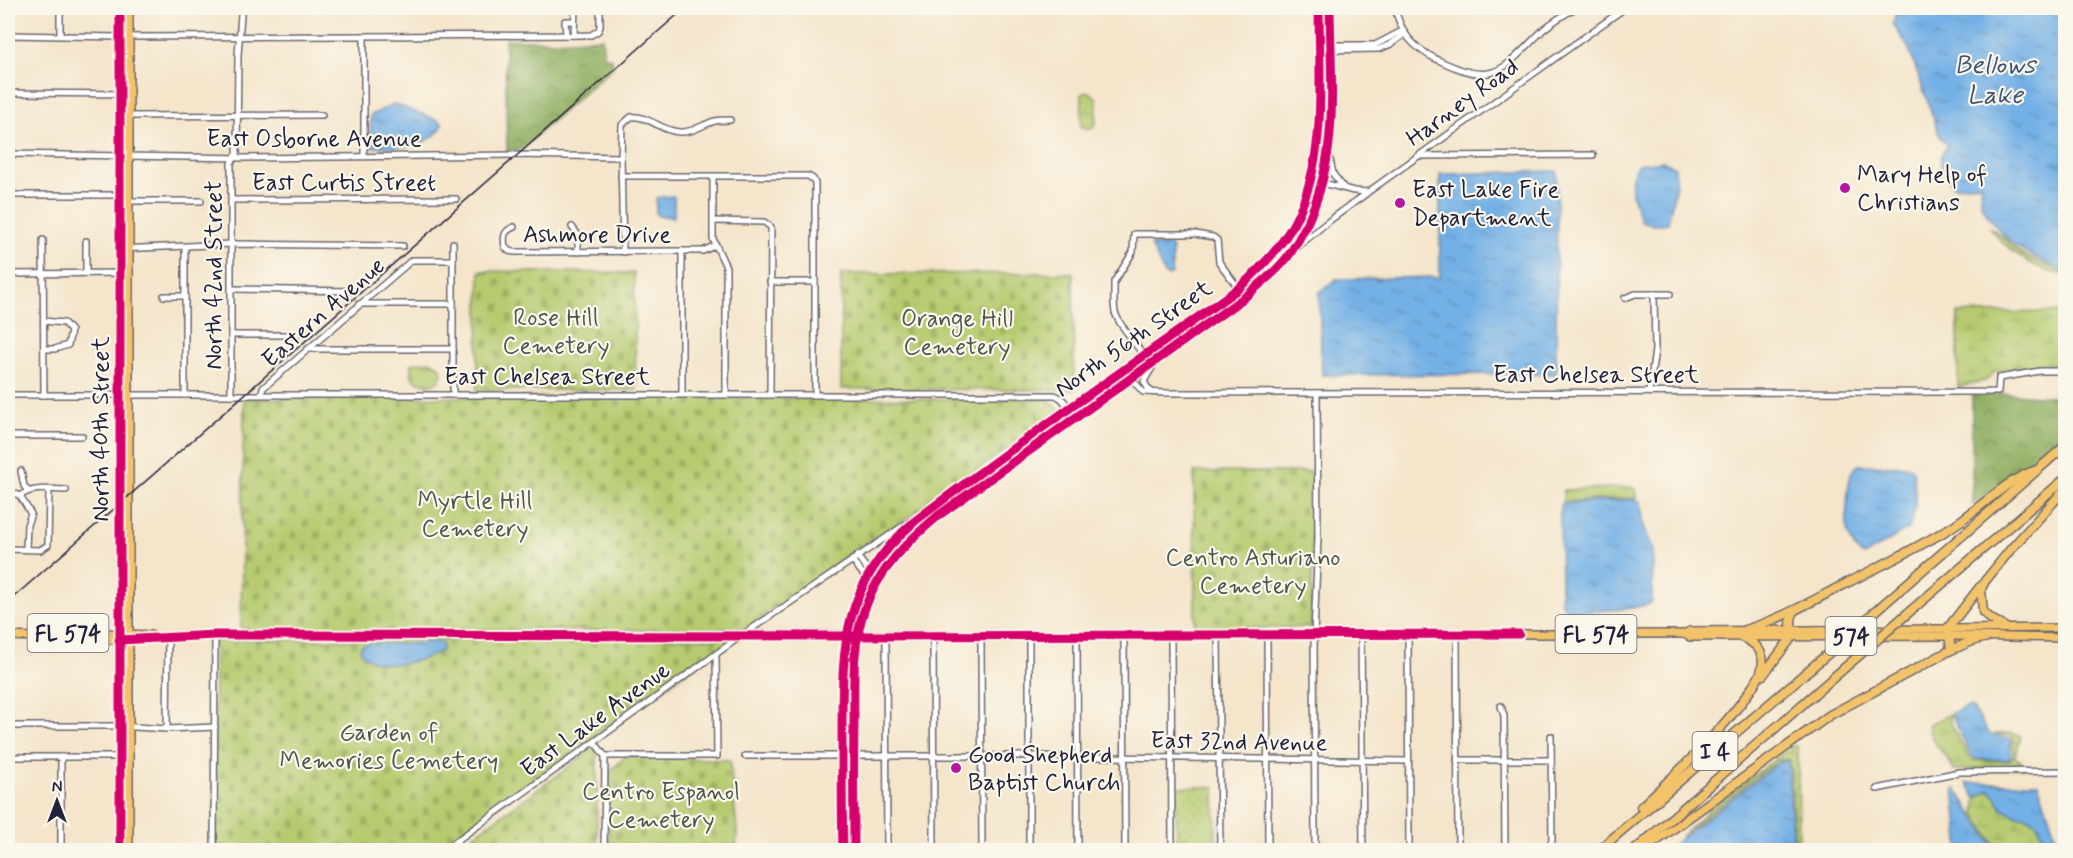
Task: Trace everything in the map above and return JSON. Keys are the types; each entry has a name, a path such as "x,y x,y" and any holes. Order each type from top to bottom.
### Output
{"highway":[{"name":"I 4","path":"1598,850 1830,652 2066,445"},
{"path":"1741,703 1762,669 1763,659 1757,646 1743,633 1794,612 1950,528 2024,474 2037,470"},
{"name":"I 4","path":"1635,850 2066,478"},
{"path":"1951,650 1949,632 1985,581 2066,488"},
{"path":"1985,581 1981,590 1983,612 2006,628"},
{"path":"1598,850 1706,744 1741,703 1792,633 1790,617 1794,612"},
{"path":"1644,850 1830,715 1951,650 1988,637"}],"main road":[{"name":"North 40th Street","path":"120,8 120,850"},
{"name":"North 40th Street","path":"129,8 129,850"},
{"name":"North 56th Street","path":"843,850 842,665 846,636 857,600 868,576 894,539 952,492 1239,288 1281,245 1295,222 1311,180 1317,149 1319,8"},
{"name":"North 56th Street","path":"854,850 856,636 877,583 910,539 939,515 1245,297 1290,253 1308,221 1322,183 1329,154 1331,131 1330,8"},
{"path":"972,491 974,482 1009,456 1013,448"},
{"path":"1949,632 2006,628 2066,628"},
{"name":"574","path":"1684,634 1690,637 1743,633 1949,632 1988,637 2066,638"},
{"name":"FL 574","path":"8,636 73,633 119,637 214,635 1684,634"}],"street":[{"path":"60,8 60,35"},
{"path":"574,8 574,35"},
{"path":"8,35 120,37 574,35 595,34 600,27 600,8"},
{"path":"1395,8 1403,33 1414,45 1434,58 1468,73 1485,74 1508,63 1531,45 1542,31 1575,8"},
{"name":"Harney Road","path":"1290,253 1368,192 1625,8"},
{"name":"North 42nd Street","path":"231,395 231,163 237,154 238,55 241,14"},
{"path":"566,35 566,21 574,21"},
{"path":"1319,47 1379,49 1403,33"},
{"path":"364,36 364,156"},
{"path":"8,93 129,94"},
{"path":"128,116 322,115"},
{"path":"623,252 622,125 631,117 643,117 664,128 680,132 696,129 714,121 730,120"},
{"name":"East Osborne Avenue","path":"8,154 233,158 621,157"},
{"path":"1329,154 1333,174 1346,189"},
{"path":"1418,156 1593,155"},
{"path":"621,176 808,176 813,179 815,183 815,394"},
{"path":"713,176 713,239 726,267 726,394"},
{"path":"1311,180 1368,192"},
{"path":"8,195 119,195"},
{"name":"East Curtis Street","path":"232,200 456,199"},
{"path":"129,201 201,201"},
{"path":"713,221 764,222 771,227 770,394"},
{"name":"Ashmore Drive","path":"514,226 507,229 504,234 505,246 509,251 703,251 716,245"},
{"path":"572,227 578,236 578,252"},
{"path":"1144,356 1120,323 1114,304 1114,282 1133,252 1134,234 1195,234 1213,237 1216,240 1219,262 1245,297"},
{"path":"43,240 44,395"},
{"path":"86,241 86,273"},
{"path":"453,243 453,394"},
{"path":"119,249 232,244 403,246"},
{"path":"184,395 185,247"},
{"path":"682,251 682,394"},
{"name":"Eastern Avenue","path":"261,394 263,388 412,260 453,260"},
{"path":"8,274 128,273"},
{"path":"770,282 815,282"},
{"path":"232,289 352,291"},
{"path":"1625,298 1635,294 1670,294"},
{"path":"1649,392 1655,350 1654,294"},
{"path":"119,296 128,296"},
{"path":"164,296 185,296"},
{"path":"359,304 453,304"},
{"path":"44,321 64,322 71,331 68,345 45,349"},
{"path":"119,332 129,332"},
{"path":"231,335 297,335"},
{"path":"308,349 453,349"},
{"path":"1155,363 1144,381 1148,389 1157,393"},
{"name":"East Chelsea Street","path":"1124,370 1143,392 1157,393 1998,392 1999,378 2066,371"},
{"path":"1315,850 1314,635 1318,538 1317,393"},
{"name":"East Chelsea Street","path":"8,395 1056,394 1077,416"},
{"path":"8,436 82,436"},
{"path":"21,471 24,486 28,491"},
{"path":"119,471 128,471"},
{"path":"8,490 20,496 31,514 27,525 26,549"},
{"path":"8,549 44,549 49,542 49,490"},
{"path":"20,496 28,491 66,490"},
{"path":"877,583 868,576 854,558 952,492"},
{"path":"119,555 128,555"},
{"name":"East Lake Avenue","path":"444,850 741,636 854,558"},
{"path":"1457,634 1458,850"},
{"path":"214,635 214,850"},
{"path":"933,635 934,850"},
{"path":"981,635 982,850"},
{"path":"1029,635 1029,850"},
{"path":"1077,635 1078,850"},
{"path":"1124,635 1125,850"},
{"path":"1171,635 1172,850"},
{"path":"1218,635 1220,850"},
{"path":"1267,635 1268,850"},
{"path":"1361,635 1363,850"},
{"path":"1408,635 1409,850"},
{"path":"886,636 887,850"},
{"path":"167,729 168,637"},
{"path":"605,756 717,756 716,654"},
{"path":"1501,706 1504,716 1505,850"},
{"path":"8,726 129,726 167,729 214,727"},
{"path":"1548,848 1552,841 1551,736"},
{"path":"595,743 605,756 604,850"},
{"name":"East 32nd Avenue","path":"745,756 1029,756 1408,761"},
{"path":"8,757 129,757"},
{"path":"61,757 61,850"},
{"path":"1457,760 1551,760"},
{"path":"1877,789 1959,772 2066,771"},
{"path":"120,817 129,817"}],"green space":[{"path":"602,38 604,56 612,59 613,67 521,149 507,152 505,39 556,41"},
{"path":"1090,92 1097,99 1096,121 1092,129 1081,127 1082,95"},
{"path":"1990,228 2021,253 2065,275 2044,270 2023,259 2004,244"},
{"name":"Rose Hill Cemetery","path":"480,271 634,273 636,390 477,390"},
{"name":"Orange Hill Cemetery","path":"1073,273 1074,390 841,389 841,274"},
{"path":"2065,312 2065,364 2036,364 1994,372 1987,380 1958,388 1958,313"},
{"path":"429,361 441,367 442,375 438,382 428,385 414,380 411,364"},
{"path":"1999,393 2055,397 2065,401 2065,432 1972,505 1972,395 1997,395"},
{"name":"Myrtle Hill Cemetery","path":"476,397 1048,399 1060,411 926,506 838,562 744,630 241,631 244,399"},
{"name":"Centro Asturiano Cemetery","path":"1194,472 1312,472 1312,627 1195,629"},
{"path":"1635,487 1636,498 1563,502 1563,490"},
{"name":"Garden of Memories Cemetery","path":"727,638 730,641 438,848 432,850 214,850 215,640"},
{"path":"1950,714 1950,722 1969,757 1973,760 2009,761 2013,756 2013,738 2009,735 1995,734 2011,733 2021,736 2015,758 2020,760 2025,768 1954,770 1935,743 1928,725"},
{"name":"Garden of Memories Cemetery","path":"595,746 597,753 597,850 453,850 562,772"},
{"path":"1792,746 1798,747 1799,850 1795,850 1790,760 1788,759 1777,761 1681,836 1716,804"},
{"name":"Centro Espanol Cemetery","path":"626,756 730,760 737,831 736,850 609,850 608,773"},
{"path":"1176,787 1215,787 1216,850 1177,850"},
{"path":"1989,790 2002,808 2016,816 2026,816 2036,822 2043,836 2057,850 1998,850 1975,814 1977,797"}],"water":[{"name":"Bellows Lake","path":"1901,8 2065,8 2065,272 2027,253 2008,240 1982,206 1980,184 1953,186 1946,176 1941,161 1948,146 1940,137 1909,49 1893,24 1896,13"},
{"path":"394,104 440,121 443,125 429,140 420,144 401,147 370,147 371,115"},
{"path":"1662,161 1675,167 1676,184 1668,223 1654,225 1641,221 1631,185 1638,164"},
{"path":"1557,171 1556,374 1322,375 1319,293 1336,279 1440,277 1440,174"},
{"path":"673,196 674,217 658,216 656,198"},
{"path":"1151,245 1170,245 1172,274 1169,276 1164,274"},
{"path":"1859,465 1908,466 1913,470 1915,492 1914,515 1909,528 1864,556 1852,543 1847,522 1850,476 1853,469"},
{"path":"1634,499 1641,502 1644,526 1653,550 1652,602 1636,607 1611,610 1586,611 1564,608 1561,603 1560,504"},
{"path":"372,643 442,643 442,650 434,655 399,664 375,662 360,650 362,645"},
{"path":"1969,706 1973,708 1989,734 2011,739 2008,760 1976,759 1971,756 1952,715"},
{"path":"1788,760 1793,850 1666,850 1778,763"},
{"path":"1967,783 2038,783 2057,840 2065,847 2065,850 2057,850 2043,836 2036,822 2026,816 2016,816 2002,808 1989,790 1976,799"},
{"path":"1954,789 1956,789 1996,850 1960,850"}],"railway":[{"path":"8,602 685,8"}],"cycle path":[{"path":"120,8 120,850"},
{"path":"843,850 843,670 852,616 860,592 873,568 891,544 915,521 1239,288 1277,249 1295,221 1306,196 1313,170 1319,117 1319,8"},
{"path":"854,850 855,651 865,608 878,581 886,568 916,535 939,515 1245,297 1287,258 1307,223 1319,193 1326,164 1332,103 1330,8"},
{"path":"119,640 215,635 1519,634"}],"place":[{"name":"Mary Help of Christians","path":"1845,188"},
{"name":"East Lake Fire Department","path":"1400,203"},
{"name":"Good Shepherd Baptist Church","path":"956,768"}]}
